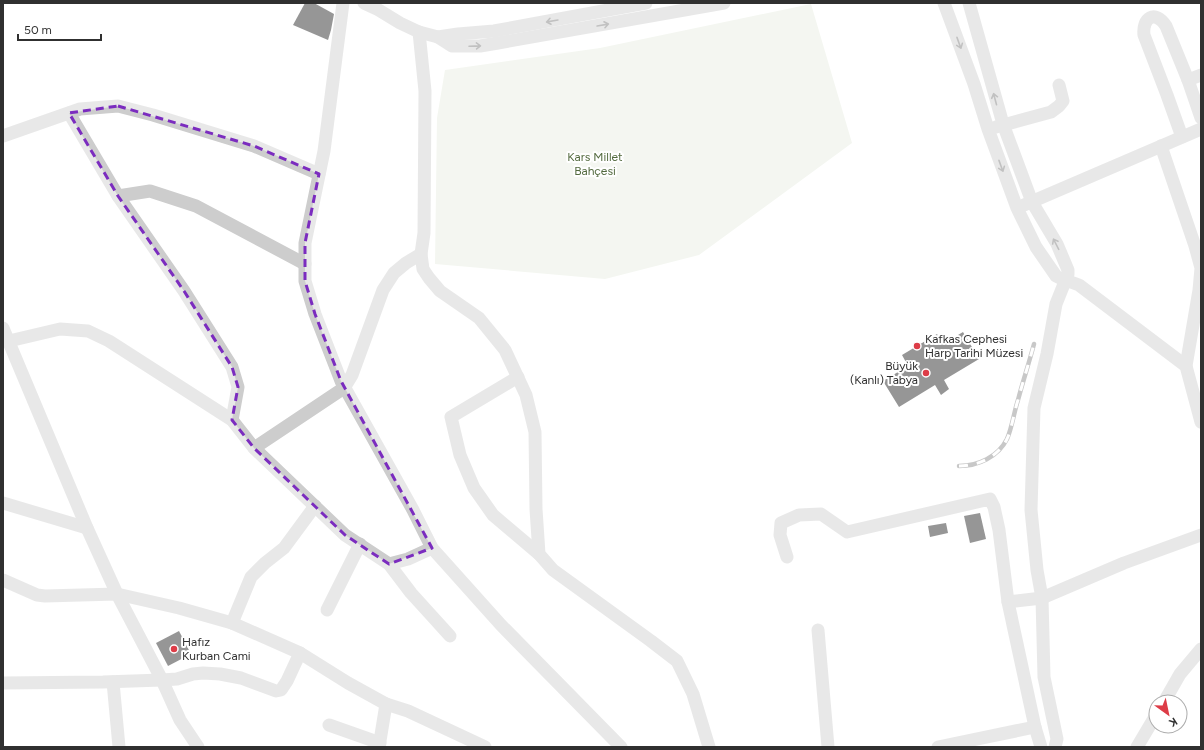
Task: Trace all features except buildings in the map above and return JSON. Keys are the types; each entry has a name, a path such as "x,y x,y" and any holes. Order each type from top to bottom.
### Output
{"street":[{"path":"343,3 324,151 305,243 305,281 315,314 344,388 414,510 432,548 502,625 621,747"},
{"path":"364,3 378,6 400,23 419,32 438,37 452,46 480,46 724,3"},
{"path":"438,37 494,31 646,3"},
{"path":"944,3 1017,208 1036,247 1056,276 1079,284 1186,366"},
{"path":"969,3 1002,124 1032,202 1057,244 1068,270 1068,274 1056,304 1047,354 1034,408 1031,510 1042,598 1044,677 1057,739 1055,747"},
{"path":"1182,137 1144,35 1143,29 1146,22 1151,17 1157,17 1162,20 1166,26 1188,80 1201,118"},
{"path":"419,32 425,91 424,234 421,254 423,268 440,291 479,318 505,350 526,395 535,432 536,509 539,554"},
{"path":"1188,80 1201,75"},
{"path":"988,129 1051,112 1059,106 1062,101 1059,85"},
{"path":"3,136 80,109 118,106 160,117 254,146 319,174"},
{"path":"69,113 118,196 184,291 232,367 238,387 232,420"},
{"path":"1017,208 1201,129"},
{"path":"1160,146 1195,246 1201,268 1199,290 1186,366 1201,422"},
{"path":"118,196 150,191 196,206 305,264"},
{"path":"254,448 344,388 352,375 384,290 394,273 406,262 421,254"},
{"path":"3,328 87,528 117,594 162,680 180,720 198,747"},
{"path":"9,341 60,329 88,331 109,341 232,420 254,448 346,535 388,564 411,593 450,636"},
{"path":"518,377 451,417 460,454 474,488 493,515 539,554 553,570 645,636 677,661 693,694 709,747"},
{"path":"787,557 780,535 781,523 799,515 820,514 847,532 990,500 994,507 999,530 1008,602 1035,727 1041,747"},
{"path":"3,503 87,528"},
{"path":"232,623 251,577 265,563 284,548 315,506"},
{"path":"1008,602 1042,598 1124,563 1201,536"},
{"path":"327,610 360,544"},
{"path":"388,564 408,559 432,548"},
{"path":"3,580 45,596 117,594 179,608 232,623 300,653 348,683 386,704 408,711 485,747"},
{"path":"818,630 828,747"},
{"path":"1169,694 1180,674 1201,649"},
{"path":"3,683 162,680 177,679 193,674 203,673 220,674 241,678 276,691 281,690 287,681 300,653"},
{"path":"114,682 119,747"},
{"path":"329,725 379,745 386,704"},
{"path":"938,747 1035,727"},
{"path":"1137,747 1148,728"}],"highlighted area":[{"path":"118,106 254,146 319,174 305,243 305,281 315,314 341,381 432,548 389,564 345,535 254,448 232,420 238,387 232,367 184,291 118,196 69,113"}],"green space":[{"name":"Kars Millet Bahçesi","path":"811,4 852,143 699,255 605,279 435,264 437,118 445,70 600,48"}],"railway":[{"path":"959,466 966,466 987,459 998,451 1007,439 1034,344"}],"place":[{"name":"Kafkas Cephesi Harp Tarihi Müzesi","path":"917,346"},
{"name":"Büyük (Kanlı) Tabya","path":"926,373"},
{"name":"Hafız Kurban Cami","path":"174,649"}]}
